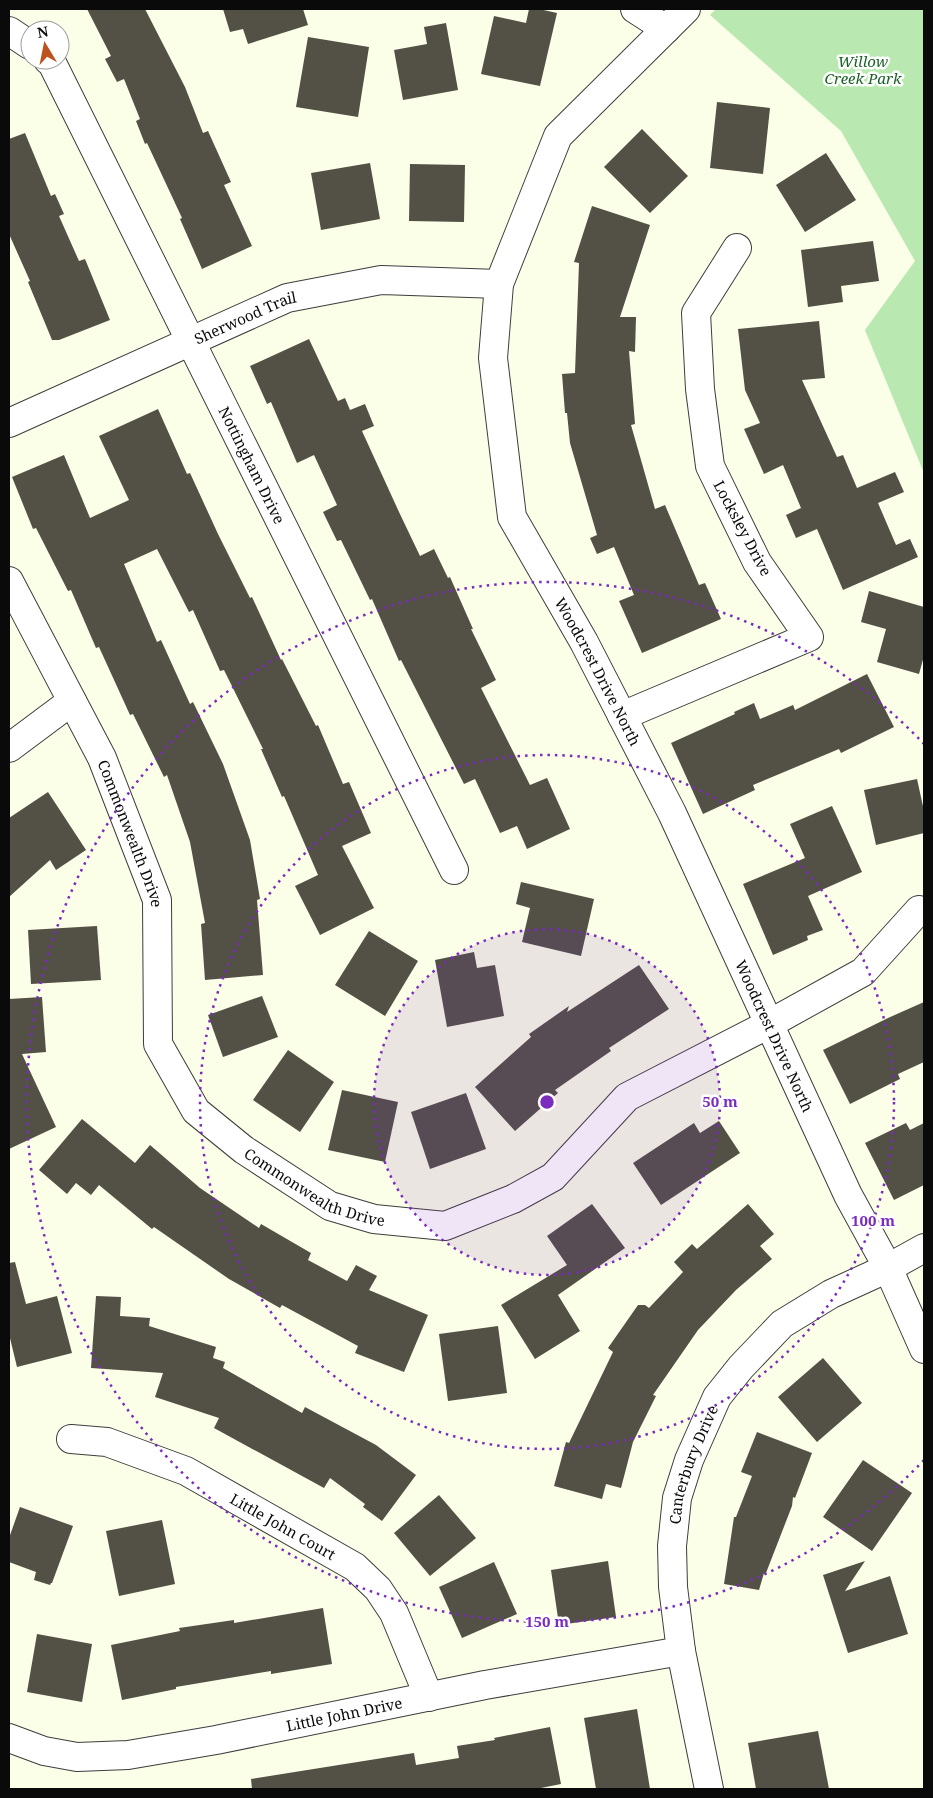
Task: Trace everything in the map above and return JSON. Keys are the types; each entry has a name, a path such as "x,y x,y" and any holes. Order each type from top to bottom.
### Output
{"street":[{"path":"635,9 666,29"},
{"name":"Woodcrest Drive North","path":"686,9 558,136 499,284 493,358 512,517 584,642 672,813 848,1194 888,1268 924,1349"},
{"path":"9,31 20,38"},
{"name":"Nottingham Drive","path":"55,70 454,870"},
{"name":"Locksley Drive","path":"622,716 809,637 757,562 710,466 700,389 696,313 737,248"},
{"name":"Sherwood Trail","path":"9,423 287,298 381,280 499,284"},
{"name":"Commonwealth Drive","path":"9,581 102,758 157,900 158,1044 196,1111 244,1150 330,1206 374,1219 445,1226 512,1200 553,1177 627,1097 769,1024 863,972 919,910"},
{"path":"9,748 72,701"},
{"name":"Canterbury Drive","path":"709,1789 681,1651 673,1587 672,1546 677,1498 689,1460 717,1397 741,1367 782,1324 831,1294 888,1268 924,1248"},
{"name":"Little John Court","path":"71,1439 108,1442 186,1472 355,1567 378,1589 394,1613 428,1697"},
{"name":"Little John Drive","path":"9,1738 44,1751 76,1757 128,1755 216,1740 485,1685 681,1651"}],"green space":[{"name":"Willow Creek Park","path":"716,9 924,9 924,473 865,330 915,261 841,131 710,15"}],"building":[{"path":"87,9 145,9 185,87 203,133 208,131 231,182 224,185 252,246 202,269 180,219 182,218 147,143 145,144 136,121 140,119 124,79 117,82 105,59 111,56"},
{"path":"223,9 303,9 308,25 248,44 243,29 230,32"},
{"path":"529,9 557,13 540,86 481,74 494,16 526,23"},
{"path":"446,23 458,90 403,100 394,50 427,44 424,27"},
{"path":"308,37 369,47 358,117 296,107"},
{"path":"717,102 770,108 763,174 710,168"},
{"path":"642,129 688,176 650,213 604,167"},
{"path":"25,133 51,196 55,194 64,214 59,216 79,261 85,259 110,320 59,340 52,340 28,282 30,281 9,234 9,139"},
{"path":"826,153 856,200 805,232 776,185"},
{"path":"370,163 380,219 321,230 311,173"},
{"path":"410,164 465,165 464,222 409,221"},
{"path":"592,206 650,225 620,317 636,317 635,352 629,351 635,424 631,425 655,509 665,505 699,585 705,583 721,619 642,653 619,601 634,595 614,547 597,554 590,538 597,535 570,443 567,413 565,413 562,374 575,373 579,263 574,262"},
{"path":"873,241 879,281 841,286 843,302 808,307 801,250"},
{"path":"819,321 825,378 802,380 837,457 843,455 857,488 895,472 904,492 878,503 896,545 910,539 918,557 843,590 817,529 796,538 786,515 801,508 783,465 764,474 744,429 760,423 745,390 738,329"},
{"path":"309,339 338,401 345,398 350,410 365,404 374,426 362,431 399,512 420,556 434,549 448,578 450,577 473,629 471,629 496,680 481,688 530,785 547,778 570,829 527,849 517,826 500,833 475,779 464,784 401,660 399,661 372,599 370,600 341,540 337,541 323,512 337,505 314,455 297,463 271,402 267,404 250,366"},
{"path":"158,409 187,474 190,473 218,534 250,598 252,597 281,660 316,726 318,725 343,784 349,782 371,833 342,846 374,908 320,935 295,886 318,875 284,796 282,797 261,749 263,749 224,670 220,671 193,610 189,612 157,549 124,564 157,642 161,640 190,704 193,702 223,764 250,840 260,899 257,900 263,975 205,980 201,924 205,923 190,842 167,775 164,777 133,714 130,715 99,647 96,648 71,590 68,591 36,528 33,529 12,477 64,455 90,518 129,500 99,436"},
{"path":"869,591 924,607 924,656 919,674 877,662 886,629 861,622"},
{"path":"867,674 894,727 841,753 839,749 753,785 755,790 703,814 671,743 735,714 734,712 754,703 760,719 793,705 795,710"},
{"path":"917,779 924,811 924,833 876,845 864,790"},
{"path":"48,792 86,850 56,870 50,860 9,897 9,818"},
{"path":"832,806 862,872 808,896 823,930 807,936 808,940 773,955 743,884 805,858 790,824"},
{"path":"521,882 594,899 581,956 522,942 530,908 516,904"},
{"path":"97,926 101,980 31,984 28,930"},
{"path":"369,931 418,961 385,1016 335,985"},
{"path":"474,952 477,968 495,965 504,1016 447,1027 435,960"},
{"path":"639,965 669,1009 609,1048 611,1051 555,1090 558,1093 515,1131 475,1087 531,1037 529,1034 569,1006 567,1012"},
{"path":"262,996 278,1037 223,1057 208,1015"},
{"path":"42,997 46,1052 22,1054 56,1127 9,1149 9,999"},
{"path":"924,1002 924,1062 898,1074 900,1079 850,1104 823,1050"},
{"path":"288,1050 334,1082 300,1132 253,1100"},
{"path":"342,1090 398,1102 385,1162 328,1150"},
{"path":"466,1093 486,1149 430,1169 411,1112"},
{"path":"82,1119 135,1163 150,1145 200,1188 259,1228 261,1224 311,1253 308,1260 347,1281 356,1265 377,1276 369,1290 428,1315 404,1372 355,1353 358,1346 282,1305 280,1308 229,1279 154,1227 152,1229 99,1185 91,1195 76,1183 67,1194 39,1170"},
{"path":"719,1121 740,1153 661,1205 633,1163 694,1123 700,1133"},
{"path":"906,1123 910,1130 924,1123 924,1185 894,1200 865,1143"},
{"path":"592,1204 625,1248 558,1295 580,1331 535,1359 501,1305 567,1265 547,1236"},
{"path":"748,1204 774,1234 760,1246 772,1259 736,1290 698,1330 653,1395 656,1396 633,1442 621,1488 606,1484 602,1499 554,1486 566,1442 569,1443 613,1352 608,1348 638,1305 645,1305 649,1308 683,1272 674,1262 692,1244 697,1249"},
{"path":"15,1262 26,1304 57,1296 72,1353 17,1367 9,1334 9,1263"},
{"path":"96,1296 121,1297 120,1316 150,1318 149,1326 216,1347 213,1358 225,1362 223,1368 302,1413 305,1407 376,1445 416,1475 382,1521 363,1507 365,1504 330,1478 324,1488 214,1428 219,1418 155,1397 163,1373 91,1368"},
{"path":"498,1326 507,1393 448,1401 439,1334"},
{"path":"823,1358 862,1403 817,1442 778,1397"},
{"path":"757,1432 812,1453 795,1498 793,1497 792,1506 766,1573 764,1573 759,1590 724,1584 734,1517 736,1517 752,1476 741,1472"},
{"path":"863,1460 912,1493 872,1551 823,1517"},
{"path":"439,1495 476,1538 430,1576 394,1533"},
{"path":"20,1507 73,1526 50,1585 34,1580 36,1572 9,1562 9,1538"},
{"path":"162,1520 175,1584 119,1596 106,1531"},
{"path":"608,1561 616,1617 559,1625 551,1570"},
{"path":"865,1561 845,1591 890,1576 908,1634 848,1653 823,1575"},
{"path":"494,1562 517,1614 462,1638 439,1587"},
{"path":"323,1608 332,1664 271,1674 271,1671 176,1687 176,1689 122,1700 111,1645 180,1631 179,1628 234,1620 234,1623"},
{"path":"37,1634 92,1644 82,1702 27,1692"},
{"path":"637,1709 650,1789 596,1789 584,1718"},
{"path":"550,1727 561,1784 536,1789 252,1789 251,1779 414,1753 416,1765 459,1758 457,1746 495,1740 494,1738"},
{"path":"818,1731 829,1789 756,1789 748,1743"}]}
